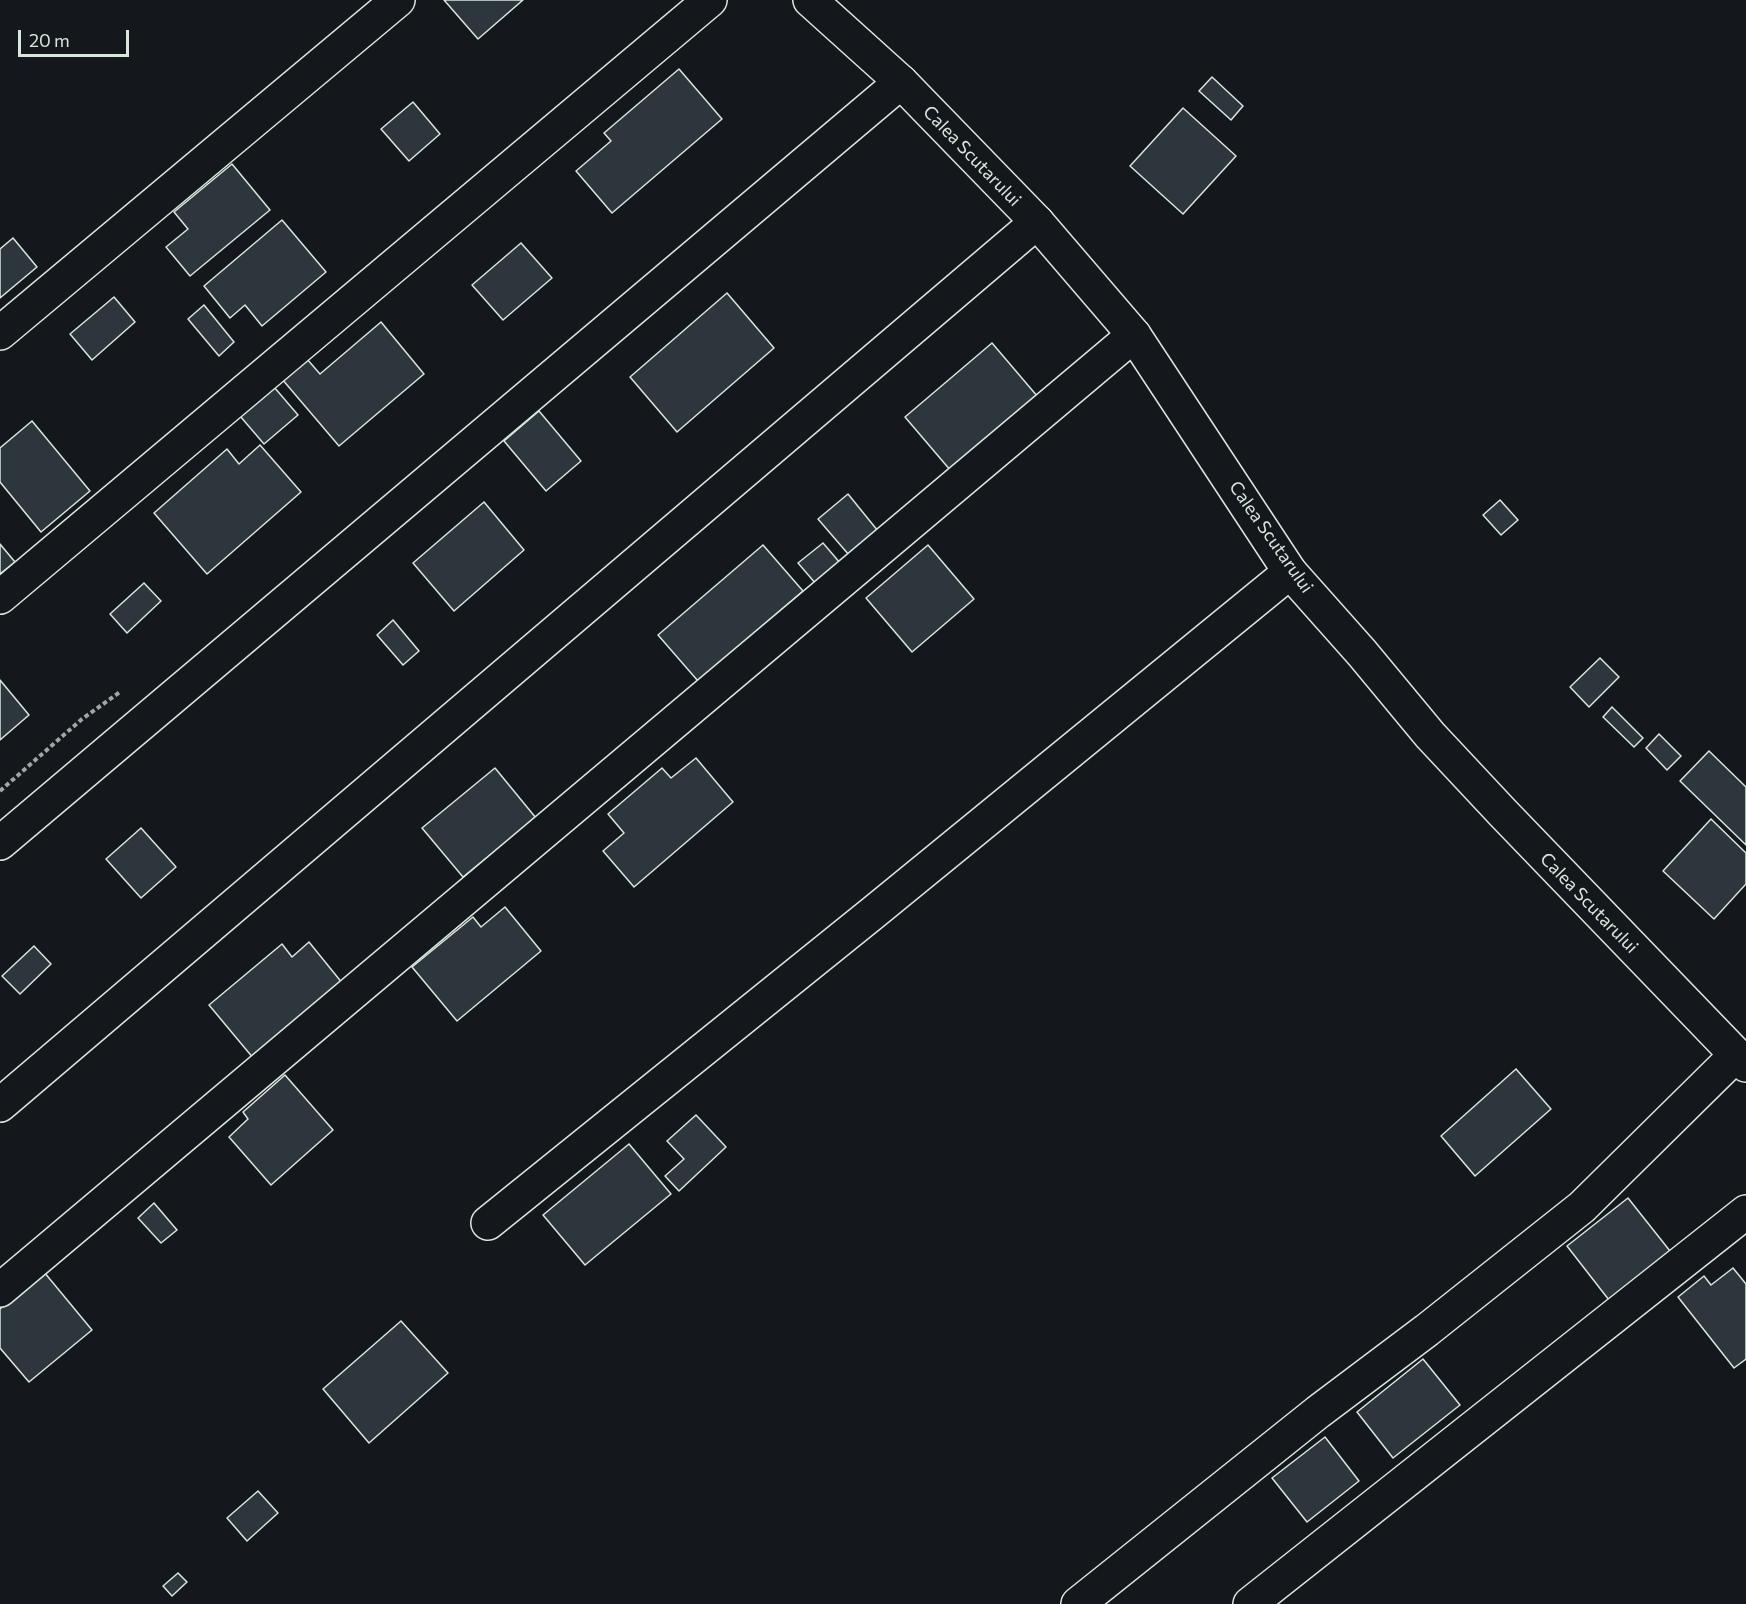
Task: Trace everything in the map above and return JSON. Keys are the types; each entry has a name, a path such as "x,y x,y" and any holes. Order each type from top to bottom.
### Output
{"street":[{"path":"0,333 398,0"},
{"path":"0,597 710,0"},
{"name":"Calea Scutarului","path":"810,0 901,82 1037,222 1134,335 1290,572 1362,653 1430,735 1486,796 1741,1060"},
{"path":"0,843 901,82"},
{"path":"0,1104 1037,222"},
{"path":"0,1290 1134,335"},
{"path":"488,1223 874,912 1290,572"},
{"path":"1078,1604 1318,1412 1427,1330 1581,1207 1741,1060"},
{"path":"1250,1604 1746,1212"}],"building":[{"path":"444,0 523,0 478,39"},
{"path":"679,69 722,119 612,213 576,171 611,141 604,133"},
{"path":"1212,77 1243,106 1231,120 1199,91"},
{"path":"413,102 440,134 409,161 381,129"},
{"path":"1183,108 1236,156 1183,214 1130,166"},
{"path":"232,164 270,210 190,276 166,247 188,229 174,212"},
{"path":"282,220 326,272 262,326 245,305 230,318 204,286"},
{"path":"13,238 37,267 0,298 0,249"},
{"path":"521,243 552,278 503,320 472,285"},
{"path":"727,293 774,348 677,432 630,377"},
{"path":"114,297 135,322 92,360 70,334"},
{"path":"204,305 234,342 219,356 188,319"},
{"path":"381,322 424,374 339,446 276,372 300,351 320,374"},
{"path":"992,343 1038,397 951,471 905,417"},
{"path":"268,380 298,415 264,444 234,409"},
{"path":"539,411 581,461 546,491 504,441"},
{"path":"32,421 90,491 41,532 0,482 0,448"},
{"path":"260,445 301,492 207,574 154,513 227,449 239,464"},
{"path":"848,494 878,531 849,555 818,519"},
{"path":"1500,500 1518,520 1501,535 1483,515"},
{"path":"484,502 524,550 454,611 413,563"},
{"path":"823,543 841,564 816,584 798,563"},
{"path":"0,544 15,562 0,574"},
{"path":"763,545 803,591 698,681 658,635"},
{"path":"928,545 974,599 912,652 866,598"},
{"path":"144,583 161,601 127,633 110,614"},
{"path":"393,620 419,651 403,665 377,635"},
{"path":"1600,658 1619,677 1589,707 1570,687"},
{"path":"0,680 29,715 0,740"},
{"path":"1612,707 1643,738 1634,747 1603,717"},
{"path":"1659,734 1681,756 1667,770 1646,748"},
{"path":"1709,751 1746,787 1746,845 1680,781"},
{"path":"696,758 733,802 634,887 603,851 624,833 608,814 662,768 671,778"},
{"path":"495,768 536,818 463,877 422,828"},
{"path":"1711,819 1746,853 1746,884 1714,919 1663,871"},
{"path":"141,828 176,867 141,898 106,859"},
{"path":"505,907 541,951 457,1021 412,967 473,917 481,927"},
{"path":"309,942 343,984 254,1059 209,1005 282,944 292,957"},
{"path":"34,946 51,964 20,994 2,976"},
{"path":"1516,1069 1551,1109 1475,1176 1441,1136"},
{"path":"285,1075 333,1130 271,1185 229,1137 248,1119 243,1112"},
{"path":"696,1115 726,1147 679,1191 665,1176 684,1159 667,1141"},
{"path":"629,1144 671,1194 585,1265 543,1215"},
{"path":"1628,1198 1670,1251 1609,1300 1567,1246"},
{"path":"154,1203 177,1230 161,1243 138,1218"},
{"path":"1733,1268 1746,1284 1746,1359 1734,1368 1678,1297 1704,1276 1711,1285"},
{"path":"44,1272 92,1330 29,1382 0,1348 0,1309"},
{"path":"401,1321 448,1373 369,1443 323,1389"},
{"path":"1423,1359 1460,1405 1393,1458 1357,1412"},
{"path":"1325,1437 1359,1481 1307,1522 1272,1478"},
{"path":"258,1491 278,1513 247,1541 227,1518"},
{"path":"178,1573 187,1582 172,1596 163,1586"}]}
